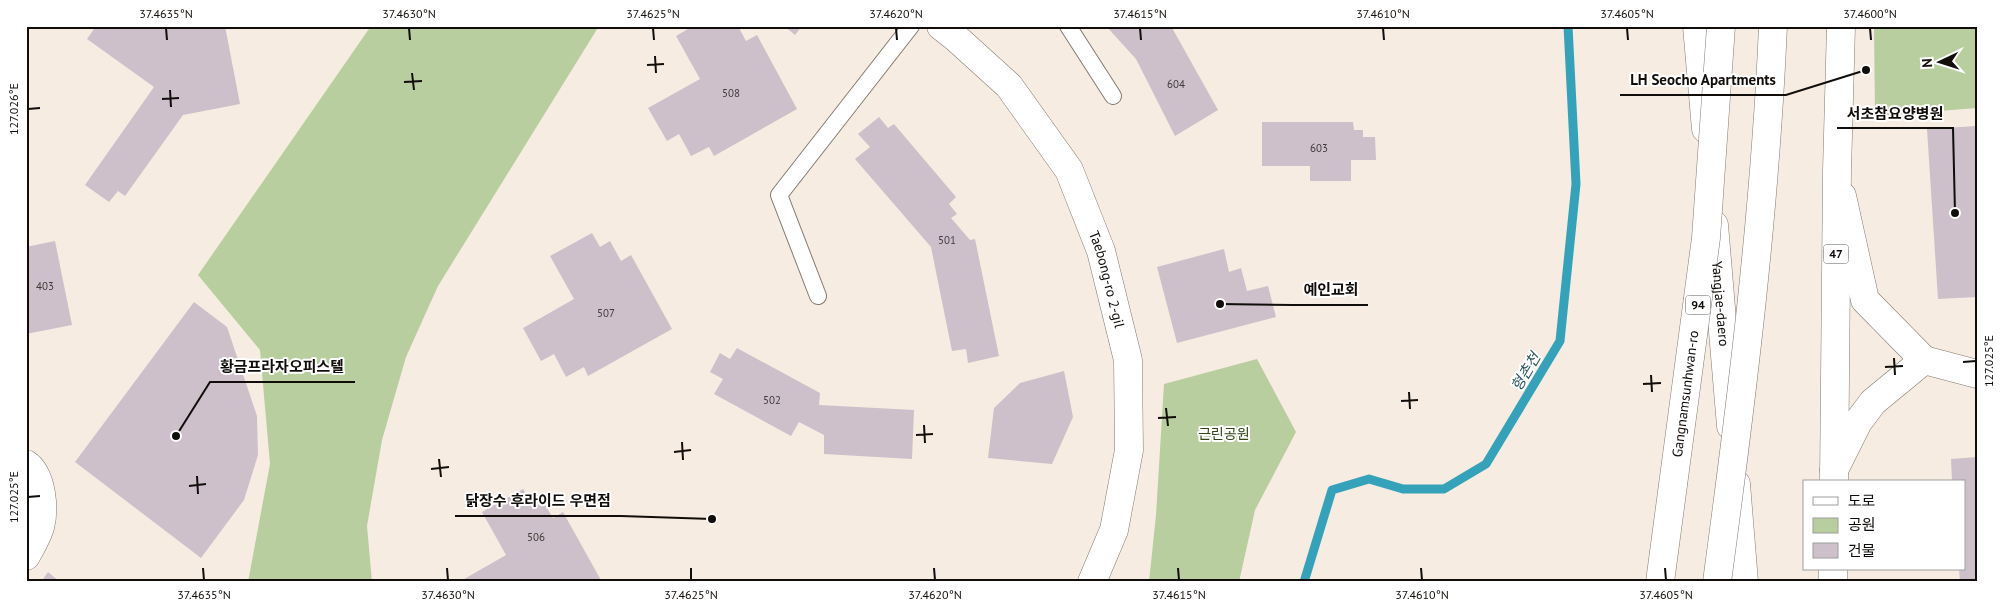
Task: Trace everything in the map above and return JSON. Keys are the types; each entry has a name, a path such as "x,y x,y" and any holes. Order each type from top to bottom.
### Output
{"main road":[{"name":"Taebong-ro 2-gil","path":"941,26 1008,86 1070,170 1101,251 1128,360 1130,450 1114,530 1092,582"},
{"name":"Yangjae-daero","path":"1697,26 1742,579"},
{"name":"Gangnamsunhwan-ro","path":"1660,582 1706,238 1721,26"},
{"path":"1717,582 1747,349 1770,94 1774,26"},
{"name":"47","path":"1834,476 1837,171 1841,26"},
{"path":"1837,171 1865,300 1924,360 1977,374"},
{"path":"1834,476 1858,422 1873,402 1924,360"},
{"path":"26,464 32,468 42,497 40,526 26,556"}],"lane":[{"path":"818,296 779,195 911,26"},
{"path":"1068,26 1113,96"}],"green space":[{"path":"371,26 599,26 438,286 406,357 382,440 367,526 372,582 248,582 270,464 260,350 198,275"},
{"path":"1874,26 1977,26 1977,108 1875,116"},
{"name":"근린공원","path":"1257,359 1296,432 1255,510 1239,582 1149,582 1156,515 1164,384"}],"building":[{"path":"96,26 225,26 240,104 183,115 125,196 118,191 109,202 85,185 154,87 87,39"},
{"path":"693,26 738,26 746,41 757,35 797,109 714,156 709,147 691,156 679,134 667,141 648,108 700,79 676,36"},
{"path":"784,26 802,26 795,35"},
{"path":"1106,26 1171,26 1218,110 1175,136 1136,59"},
{"path":"879,117 888,128 894,124 956,197 949,204 957,214 951,218 970,240 975,239 999,356 968,363 966,349 952,351 931,247 855,159 870,147 858,134"},
{"path":"1262,122 1353,122 1354,130 1363,130 1363,137 1375,137 1376,160 1351,160 1351,181 1310,181 1310,166 1262,166"},
{"path":"1977,126 1977,297 1938,299 1927,129"},
{"path":"592,233 600,247 610,241 621,261 631,255 672,329 588,376 584,367 566,377 554,354 541,361 523,328 574,299 550,256"},
{"path":"55,241 72,325 26,334 26,247"},
{"path":"1224,249 1229,272 1241,268 1247,291 1268,286 1276,317 1177,343 1157,267"},
{"path":"194,302 227,327 257,416 258,455 244,500 201,558 75,462"},
{"path":"737,348 820,393 819,405 914,410 912,459 824,454 824,435 799,422 791,436 714,394 723,379 710,372 720,353 730,359"},
{"path":"1064,371 1073,417 1052,464 988,458 994,408 1020,383"},
{"path":"1977,457 1977,582 1960,582 1959,570 1966,570 1966,480 1952,480 1951,459"},
{"path":"523,489 532,504 541,498 553,518 563,512 602,582 459,582 506,555 482,512"},
{"path":"48,572 60,582 41,582"}],"waterway":[{"name":"형촌천","path":"1304,582 1332,490 1369,479 1403,489 1444,489 1486,464 1560,341 1576,184 1568,26"}],"place":[{"name":"LH Seocho Apartments","path":"1866,70"},
{"name":"서초참요양병원","path":"1955,213"},
{"name":"예인교회","path":"1220,304"},
{"name":"황금프라자오피스텔","path":"176,436"},
{"name":"닭장수 후라이드 우면점","path":"712,519"}]}
